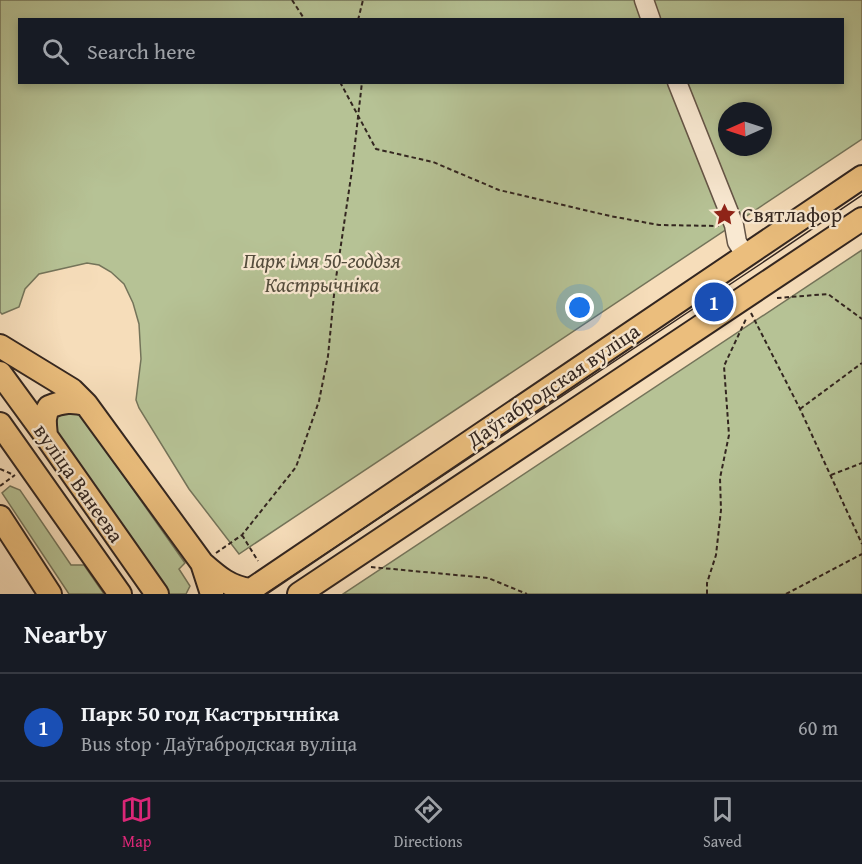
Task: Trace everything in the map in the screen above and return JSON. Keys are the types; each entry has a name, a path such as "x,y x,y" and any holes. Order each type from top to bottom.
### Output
{"main road":[{"name":"Даўгабродская вуліца","path":"248,592 862,177"},
{"name":"Даўгабродская вуліца","path":"299,594 862,219"},
{"path":"0,346 72,390 86,404 224,581 248,592"},
{"name":"вуліца Ванеева","path":"0,373 157,594"},
{"path":"46,436 44,421 45,414 50,407 75,401 86,404"},
{"name":"вуліца Ванеева","path":"4,434 120,594"},
{"path":"0,517 50,594"},
{"path":"207,559 208,580 212,594"}],"lane":[{"path":"644,0 650,18"},
{"path":"678,84 734,225 737,242 746,256"}],"path":[{"path":"292,0 304,18"},
{"path":"358,18 363,0"},
{"path":"341,84 376,149 433,162 499,190 610,216 659,225 734,225"},
{"path":"207,559 242,535 296,467 319,401 328,356 362,84"},
{"path":"777,298 828,294 862,319"},
{"path":"706,594 716,555 721,510 720,478 729,435 724,366 749,310 800,409 862,544"},
{"path":"800,409 862,363"},
{"path":"831,475 862,463"},
{"path":"0,486 15,475"},
{"path":"242,535 258,561"},
{"path":"786,594 862,554"},
{"path":"371,567 488,578 527,594"}],"green space":[{"name":"Парк імя 50-годдзя Кастрычніка","path":"0,0 862,0 862,139 239,554 189,489 139,408 136,400 141,359 139,324 124,284 99,265 87,263 39,274 25,289 19,307 2,314 0,312"},
{"path":"862,250 862,594 343,594"},
{"path":"77,410 185,563 179,569 190,586 186,594 166,594 51,430 52,416"},
{"path":"10,486 20,490 71,565 84,565 104,594 69,594 2,493"}],"tram line":[{"path":"265,594 862,195"}],"place":[{"name":"Святлафор","path":"724,214"},
{"name":"Парк 50 год Кастрычніка","path":"714,302"}]}
